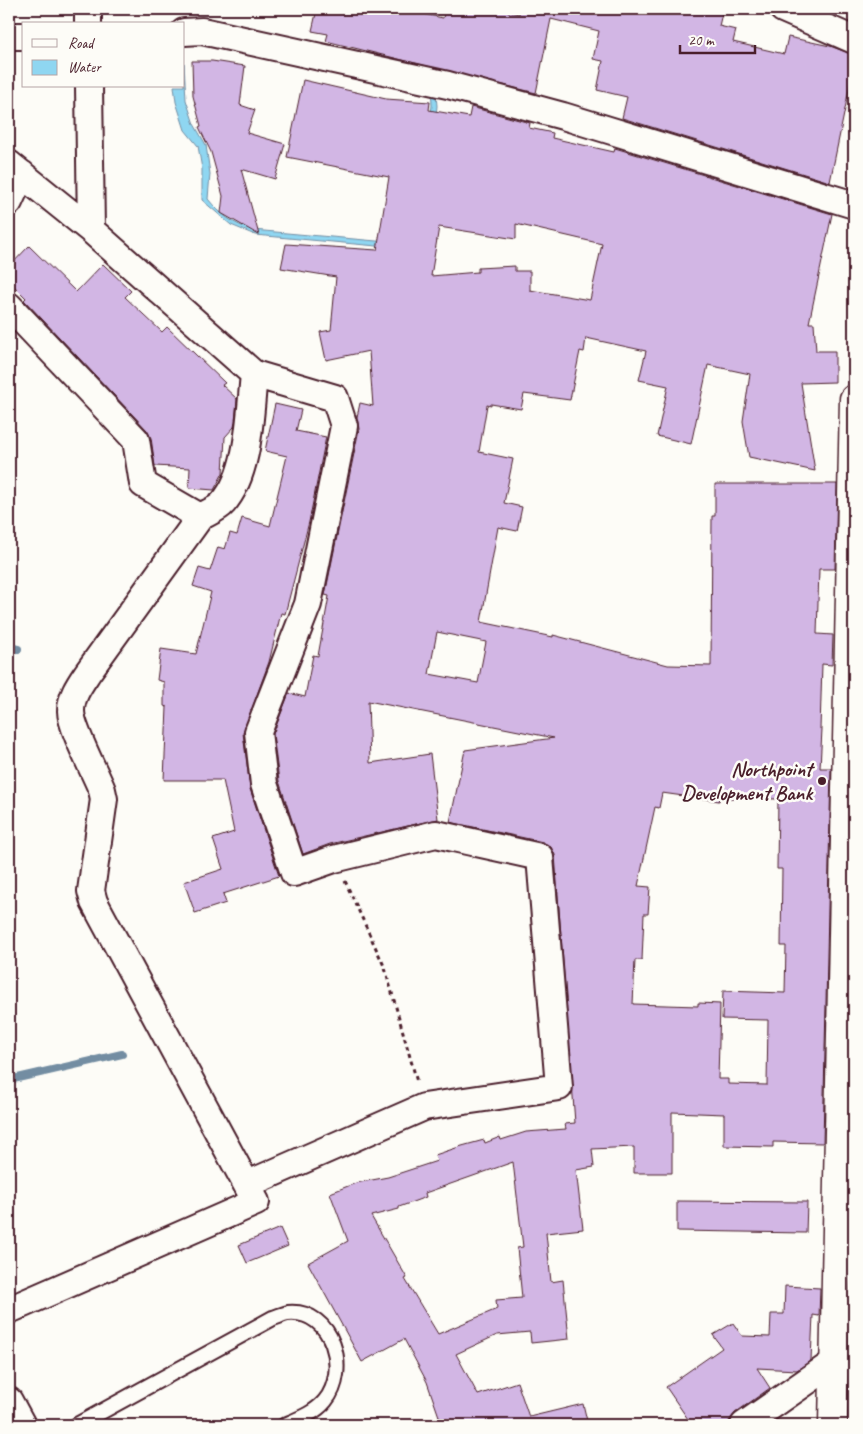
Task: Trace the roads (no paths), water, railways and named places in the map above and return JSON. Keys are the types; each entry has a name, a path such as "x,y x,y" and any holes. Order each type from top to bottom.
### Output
{"street":[{"path":"88,9 88,22"},
{"path":"783,9 854,40"},
{"path":"185,32 202,31 448,86 563,116 854,205"},
{"path":"9,36 22,36"},
{"path":"89,88 90,230"},
{"path":"9,202 15,169 90,230 254,374 335,398 344,426 308,604 258,732 264,784 294,873 334,858 436,834 540,857 559,1087 424,1106 248,1184"},
{"path":"9,306 136,440 143,484 200,516"},
{"path":"9,1310 256,1202 248,1184 94,902 90,891 104,799 74,724 71,711 75,694 88,672 200,516 222,504 237,480 245,448 254,374"},
{"path":"833,1425 854,399"},
{"path":"744,1425 833,1363"},
{"path":"9,1401 22,1425"}],"lane":[{"path":"77,1425 273,1318 288,1314 304,1315 330,1337 336,1353 338,1371 333,1388 324,1402 310,1413 285,1425"}],"water":[{"path":"425,9 429,9 437,106 427,206 422,236 417,242 399,248 255,235 231,225 202,200 202,169 198,146 185,130 176,102 174,88 185,88 185,82 186,100 194,124 206,145 210,174 208,199 233,222 253,230 399,243 412,241 418,234 432,105 428,28"}],"waterway":[{"path":"9,647 18,649"},
{"path":"9,1080 122,1054"}],"place":[{"name":"Northpoint Development Bank","path":"822,781"}]}
